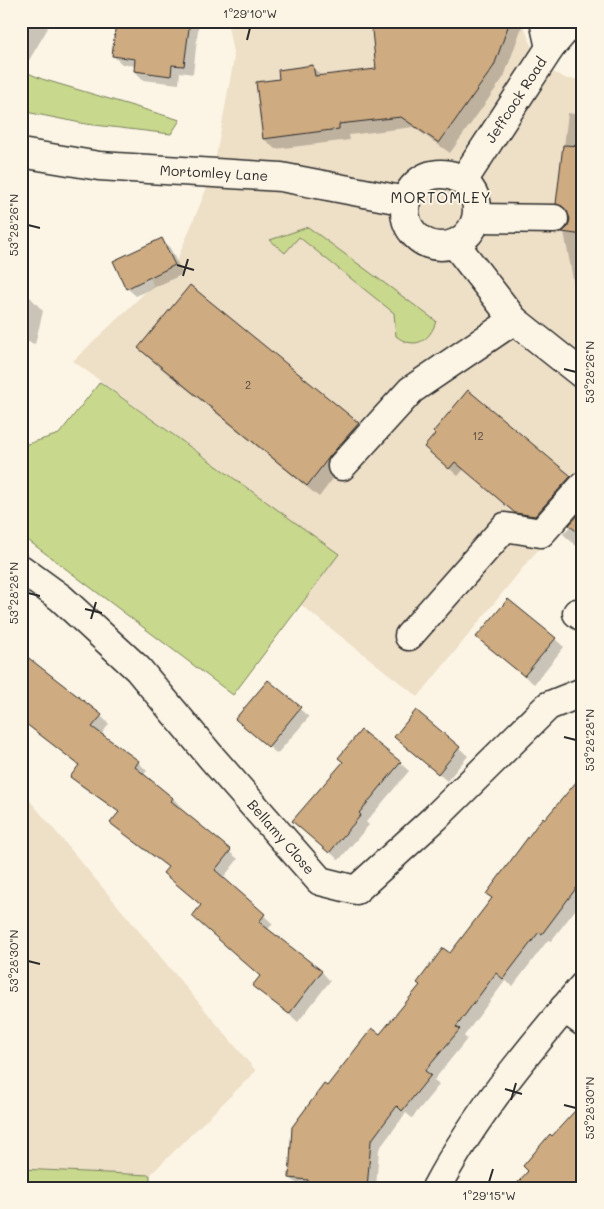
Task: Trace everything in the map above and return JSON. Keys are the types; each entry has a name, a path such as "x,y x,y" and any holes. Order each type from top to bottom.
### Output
{"street":[{"path":"544,21 550,48"},
{"name":"Jeffcock Road","path":"463,181 550,48 573,21"},
{"name":"Mortomley Lane","path":"21,153 99,166 281,177 406,201"},
{"path":"447,174 463,181 471,188 478,207 477,218 465,238 455,244 444,246 432,245 422,241 407,224 406,201 411,190 419,182 429,176 447,174"},
{"path":"477,218 554,219"},
{"path":"455,244 514,320 583,376"},
{"path":"342,466 411,390 514,320"},
{"path":"410,636 505,527 541,533 583,486"},
{"name":"Bellamy Close","path":"22,572 60,598 138,669 212,758 320,881 356,890 435,818 548,706 583,692"},
{"path":"436,1188 455,1152 497,1092 574,1015 583,986"}],"shaded area":[{"path":"227,21 522,21 539,65 567,79 583,79 583,500 530,559 418,697 301,605 338,554 73,361 153,285 150,277 175,265 213,173 234,58"},
{"path":"21,790 256,1071 150,1175 21,1169"}],"green space":[{"path":"21,70 42,79 180,120 171,134 86,124 21,111"},
{"path":"308,227 436,321 430,334 420,342 415,343 409,343 396,336 394,313 299,237 285,253 270,240"},
{"path":"100,382 339,554 233,695 21,535 21,446 59,434"},
{"path":"21,1169 150,1175 150,1188 21,1188"}],"building":[{"path":"116,21 190,21 184,66 172,65 171,76 134,71 135,59 112,56"},
{"path":"371,21 510,21 494,66 439,143 401,117 339,124 339,129 263,139 256,82 279,79 278,70 313,65 315,76 376,69"},
{"path":"563,145 583,146 583,235 562,232 568,227 570,219 567,211 562,206 556,204"},
{"path":"162,238 175,265 126,289 113,261"},
{"path":"190,285 359,423 307,486 138,348"},
{"path":"468,390 571,476 535,516 515,513 455,462 449,469 424,447 435,434 433,432"},
{"path":"583,510 583,537 569,525"},
{"path":"508,599 556,638 524,676 476,637"},
{"path":"21,652 102,715 92,727 139,761 135,767 173,798 171,801 231,850 215,870 265,914 259,922 322,971 289,1014 252,986 260,976 192,916 201,905 163,873 168,867 110,823 119,812 70,777 79,765 21,720"},
{"path":"268,680 301,707 268,747 235,719"},
{"path":"416,710 460,747 438,774 394,737"},
{"path":"361,730 401,762 359,813 361,815 329,853 292,821 343,762 338,758"},
{"path":"583,774 583,879 542,934 539,932 503,979 496,973 456,1027 460,1029 425,1071 431,1075 402,1111 397,1106 371,1141 367,1188 307,1188 308,1180 289,1178 292,1127 324,1084 327,1086 372,1028 380,1034 420,985 417,983 443,948 450,953 492,898 486,894 543,817 545,819"},
{"path":"583,1102 583,1188 513,1188 528,1171 523,1166 550,1134 552,1136"}],"district":[{"name":"MORTOMLEY","path":"441,198"}]}
